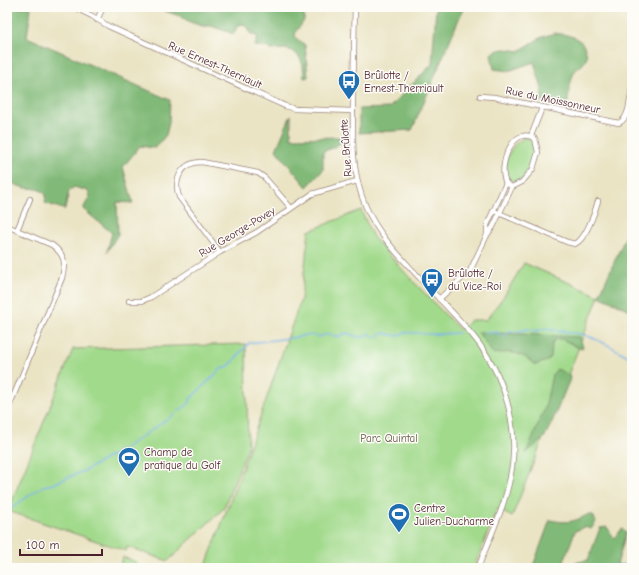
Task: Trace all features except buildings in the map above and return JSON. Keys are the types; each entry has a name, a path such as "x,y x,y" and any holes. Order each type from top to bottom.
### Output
{"street":[{"path":"97,20 103,7"},
{"name":"Rue Brûlotte","path":"355,7 353,156 357,182 366,207 379,231 387,242 480,344 491,362 504,392 512,427 513,456 510,478 503,503 478,568"},
{"name":"Rue Ernest-Therriault","path":"78,9 108,26 285,106 296,109 353,111"},
{"name":"Rue du Moissonneur","path":"480,96 494,97 616,123 622,122 627,115 632,87"},
{"path":"531,136 542,108"},
{"path":"439,299 470,271 512,187 522,182 528,176 535,164 538,152 535,139 531,136 522,136 514,141 506,154 503,177 506,183 512,187"},
{"path":"220,252 179,197 176,186 179,176 189,165 195,162 202,162 258,173 265,178 292,208"},
{"name":"Rue George-Povey","path":"130,301 142,301 151,297 220,252 251,236 316,192 357,182"},
{"path":"487,235 487,225 506,183"},
{"path":"17,230 30,199"},
{"path":"494,211 575,244 582,239 594,215 598,201"},
{"path":"7,226 52,245 62,256 65,265 62,278 11,402 7,408"}],"green space":[{"path":"7,7 31,7 27,37 170,100 169,123 166,135 155,148 140,146 123,167 133,203 117,202 118,234 107,252 112,233 83,209 90,196 88,191 74,187 69,191 65,209 63,209 45,203 46,195 41,190 20,187 7,181"},
{"path":"153,7 302,7 304,20 296,32 295,37 305,45 308,77 304,78 303,65 300,58 293,51 285,49 271,50 266,47 255,46 258,37 250,33 248,27 241,24 237,26 234,34 211,26 202,26 190,22 180,16"},
{"path":"435,7 464,7 412,130 359,133 359,109 389,108 432,64"},
{"path":"554,33 578,39 582,43 587,54 586,60 573,75 567,106 541,101 542,89 534,62 508,71 494,69 491,54 498,50 504,49 519,51 540,38"},
{"path":"291,115 291,138 343,137 343,141 333,148 323,151 323,170 307,187 276,150"},
{"path":"524,138 533,141 535,153 534,160 525,176 514,182 507,178 505,173 506,161 511,150"},
{"name":"Parc Quintal","path":"361,210 373,237 460,330 471,320 486,320 504,296 524,263 599,296 512,517 497,509 474,568 205,568 241,472 301,299 309,231"},
{"path":"632,222 632,311 599,296"},
{"path":"478,332 580,337 583,348 581,349 562,339 554,340 552,344 551,357 547,361 535,365 521,355 511,353 493,354"},
{"name":"Champ de pratique du Golf","path":"246,344 248,447 224,508 168,561 127,547 126,551 8,511 73,349"},
{"path":"557,369 569,375 570,379 544,438 526,453 545,408 552,375"},
{"path":"587,515 593,515 596,522 591,529 585,527 575,531 564,561 565,565 588,560 600,528 607,527 614,538 622,529 626,532 617,565 632,565 632,568 531,568 550,520 569,522"},
{"path":"123,557 138,563 136,568 119,568"}],"waterway":[{"path":"483,332 497,332 501,336 504,336 509,331 521,331 527,329 536,331 547,328 559,332 564,330 566,333 582,334 591,337 632,358"},
{"path":"179,411 189,404 191,398 221,369 229,366 249,343 306,335 319,337 328,334 338,337 346,333 362,338 369,333 375,338 383,333 397,336 404,333 458,333"},
{"path":"7,511 43,486 53,484 88,469 125,448 175,414"},
{"path":"575,568 632,565"}],"place":[{"name":"Brûlotte / Ernest-Therriault","path":"349,100"},
{"name":"Brûlotte / du Vice-Roi","path":"432,298"},
{"name":"Champ de pratique du Golf","path":"129,478"},
{"name":"Centre Julien-Ducharme","path":"399,534"}]}
